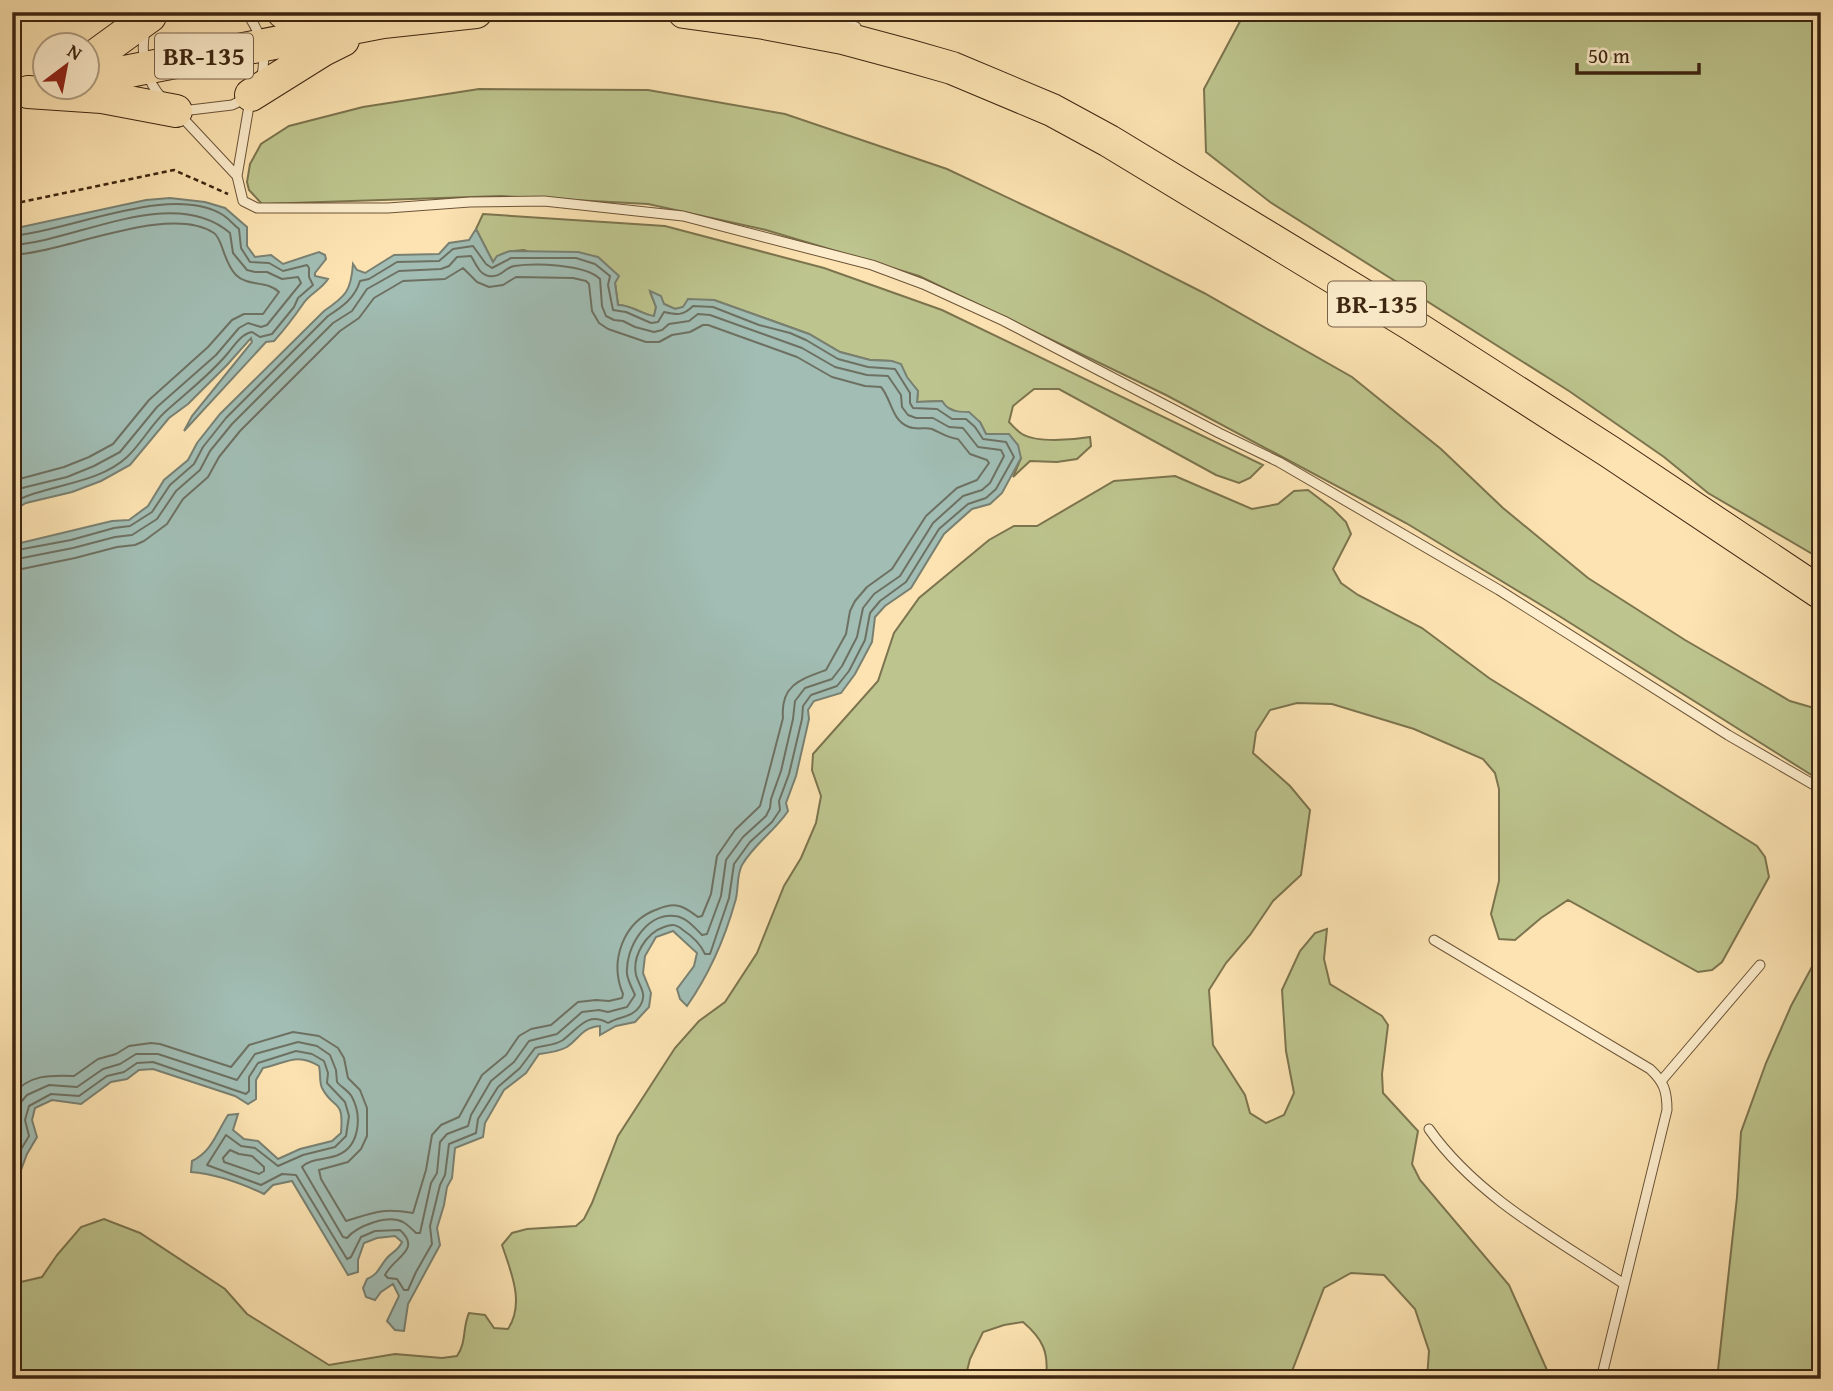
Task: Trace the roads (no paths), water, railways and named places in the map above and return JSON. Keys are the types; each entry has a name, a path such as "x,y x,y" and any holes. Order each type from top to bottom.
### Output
{"highway":[{"path":"283,12 338,20 383,22"},
{"name":"BR-135","path":"102,76 383,22 476,12"},
{"name":"BR-135","path":"684,12 843,38 952,68 1031,101 1109,141 1409,323 1821,593"},
{"path":"102,51 153,14"},
{"path":"251,95 323,50 383,22"},
{"path":"102,97 176,111"}],"lane":[{"path":"246,12 258,32 265,59 262,77 251,95 237,176 243,201 257,208 388,208 470,202 544,201 683,216 873,265 1004,320 1279,462 1499,590 1728,735 1821,789"},
{"path":"827,12 911,56"},
{"path":"153,14 144,34 143,46 145,67 150,80 160,97 237,176"},
{"path":"176,111 232,105 251,95"},
{"path":"1434,940 1650,1069 1662,1080 1667,1090 1667,1110 1601,1379"},
{"path":"1662,1080 1760,965"},
{"path":"1429,1129 1459,1166 1519,1215 1624,1284"}],"water":[{"path":"170,198 205,202 225,208 247,227 247,246 255,257 271,255 283,264 319,252 325,255 326,259 315,276 328,279 306,301 274,341 266,342 184,431 192,416 252,342 251,338 188,404 169,418 130,465 101,481 72,492 26,503 12,511 12,229 146,200"},
{"path":"476,229 493,262 497,256 510,251 578,252 598,257 619,276 615,283 618,305 649,315 654,316 656,307 650,291 661,296 664,304 675,309 683,307 688,299 714,300 809,334 840,352 901,364 918,391 917,402 942,401 954,411 969,412 980,422 986,434 1009,434 1018,445 1021,458 1002,493 990,504 972,509 944,534 911,588 885,606 875,617 872,642 841,693 814,701 808,710 809,719 796,776 786,803 788,811 742,865 736,898 721,943 703,981 687,1006 680,999 677,989 694,966 697,953 673,931 656,937 645,956 643,973 651,993 649,1007 635,1022 616,1026 600,1035 600,1026 594,1027 564,1049 539,1054 526,1073 504,1090 485,1123 483,1137 455,1148 452,1178 447,1187 437,1228 440,1245 408,1304 404,1331 395,1330 387,1321 399,1296 393,1284 375,1300 366,1297 363,1288 367,1279 376,1273 402,1242 395,1236 364,1243 358,1260 358,1272 348,1275 292,1181 273,1185 264,1194 228,1180 191,1172 192,1161 209,1147 228,1115 238,1114 233,1130 244,1139 258,1141 278,1159 300,1149 332,1141 341,1133 339,1109 322,1088 319,1066 311,1062 298,1059 263,1068 256,1080 256,1099 248,1104 235,1096 153,1069 139,1070 127,1079 111,1082 81,1104 52,1100 35,1108 32,1120 37,1137 27,1154 12,1194 12,545 112,521 129,520 148,506 164,480 188,460 197,443 220,414 324,311 342,297 351,281 353,264 357,270 365,273 394,255 439,254 449,243 469,240"}]}
